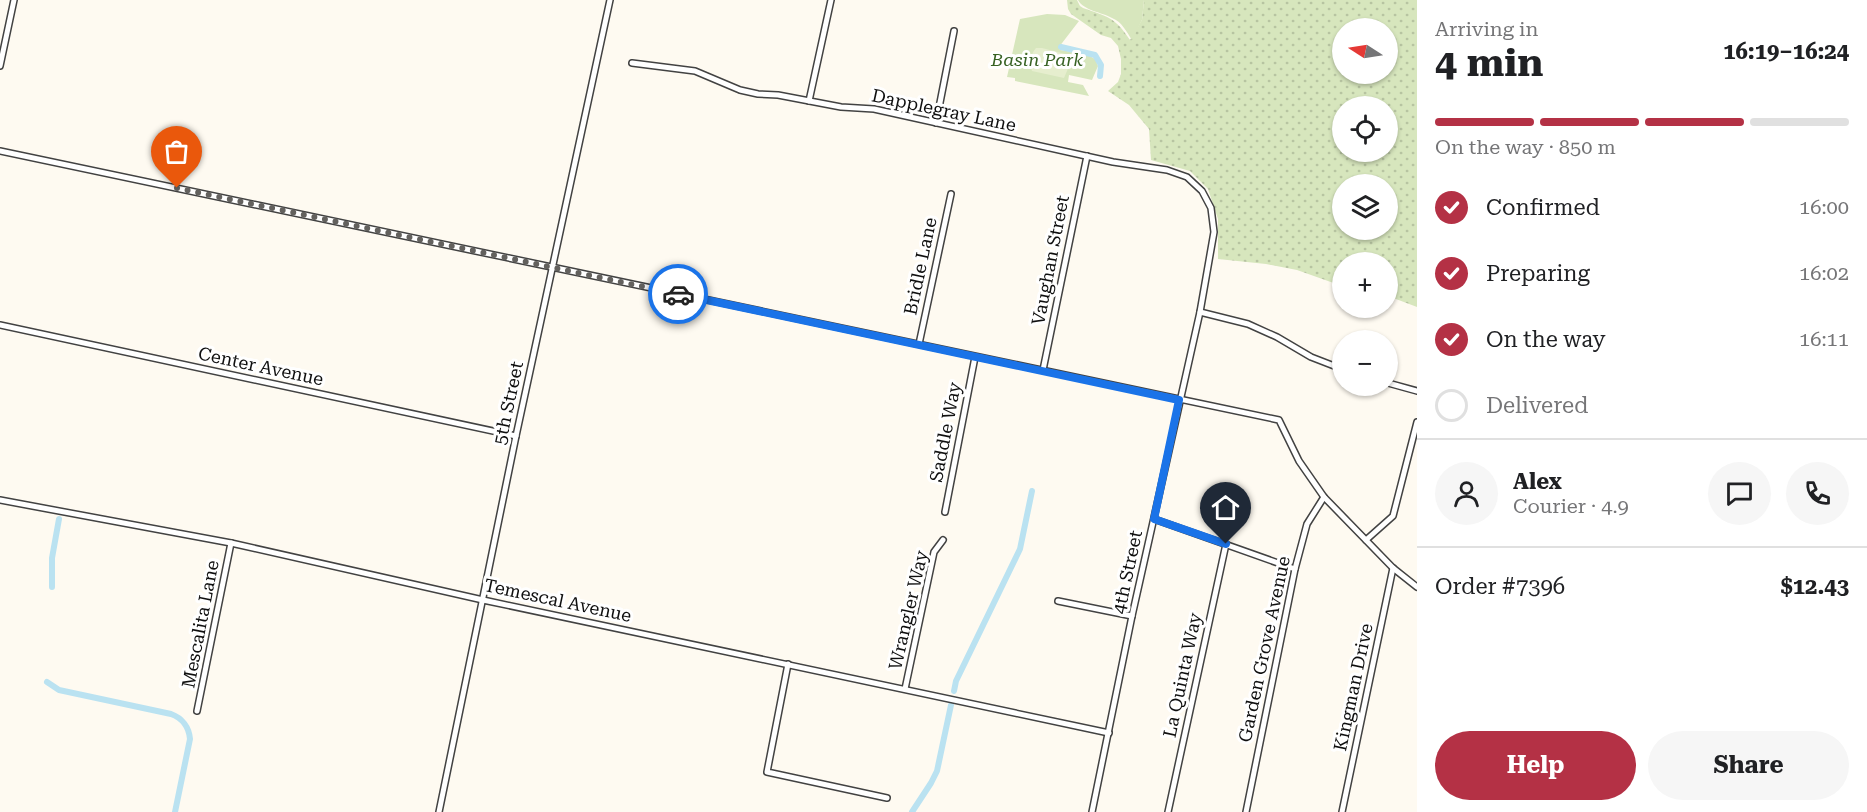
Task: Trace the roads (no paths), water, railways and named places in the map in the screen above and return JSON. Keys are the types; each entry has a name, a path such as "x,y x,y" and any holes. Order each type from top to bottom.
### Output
{"street":[{"path":"0,66 14,0"},
{"name":"5th Street","path":"439,812 551,268 609,0"},
{"path":"809,101 831,0"},
{"path":"936,123 954,31"},
{"name":"Dapplegray Lane","path":"632,63 695,71 740,90 758,94 778,95 841,107 874,109 1087,156 1167,170 1187,177 1202,191 1211,208 1214,232"},
{"path":"0,151 1279,420 1299,461 1324,497 1393,568 1417,587"},
{"name":"Vaughan Street","path":"1043,370 1087,156"},
{"name":"Bridle Lane","path":"919,344 951,194"},
{"name":"4th Street","path":"1092,812 1132,616 1200,312 1214,232"},
{"path":"1200,312 1248,324 1277,337 1311,357 1332,365"},
{"name":"Center Avenue","path":"0,325 516,436"},
{"name":"Saddle Way","path":"945,512 975,357"},
{"path":"1398,386 1417,391"},
{"path":"1366,540 1394,516 1417,422"},
{"name":"Garden Grove Avenue","path":"1246,812 1295,569 1307,524 1324,497"},
{"name":"Temescal Avenue","path":"0,500 231,543 483,600 1109,733"},
{"path":"1154,519 1295,569"},
{"name":"Wrangler Way","path":"905,689 934,552 943,540"},
{"name":"Mescalita Lane","path":"197,711 231,543"},
{"name":"La Quinta Way","path":"1168,812 1226,544"},
{"name":"Kingman Drive","path":"1342,812 1393,568"},
{"path":"1058,601 1132,616"},
{"path":"788,664 767,772 887,798"}],"waterway":[{"path":"1061,47 1095,55 1101,65 1100,76"},
{"path":"954,691 956,681 1020,549 1032,491"},
{"path":"52,587 52,558 59,519"},
{"path":"47,682 59,690 171,714 182,721 190,739 175,812"},
{"path":"912,812 937,771 951,705"}],"park label":[{"name":"Basin Park","path":"1037,59"}]}
